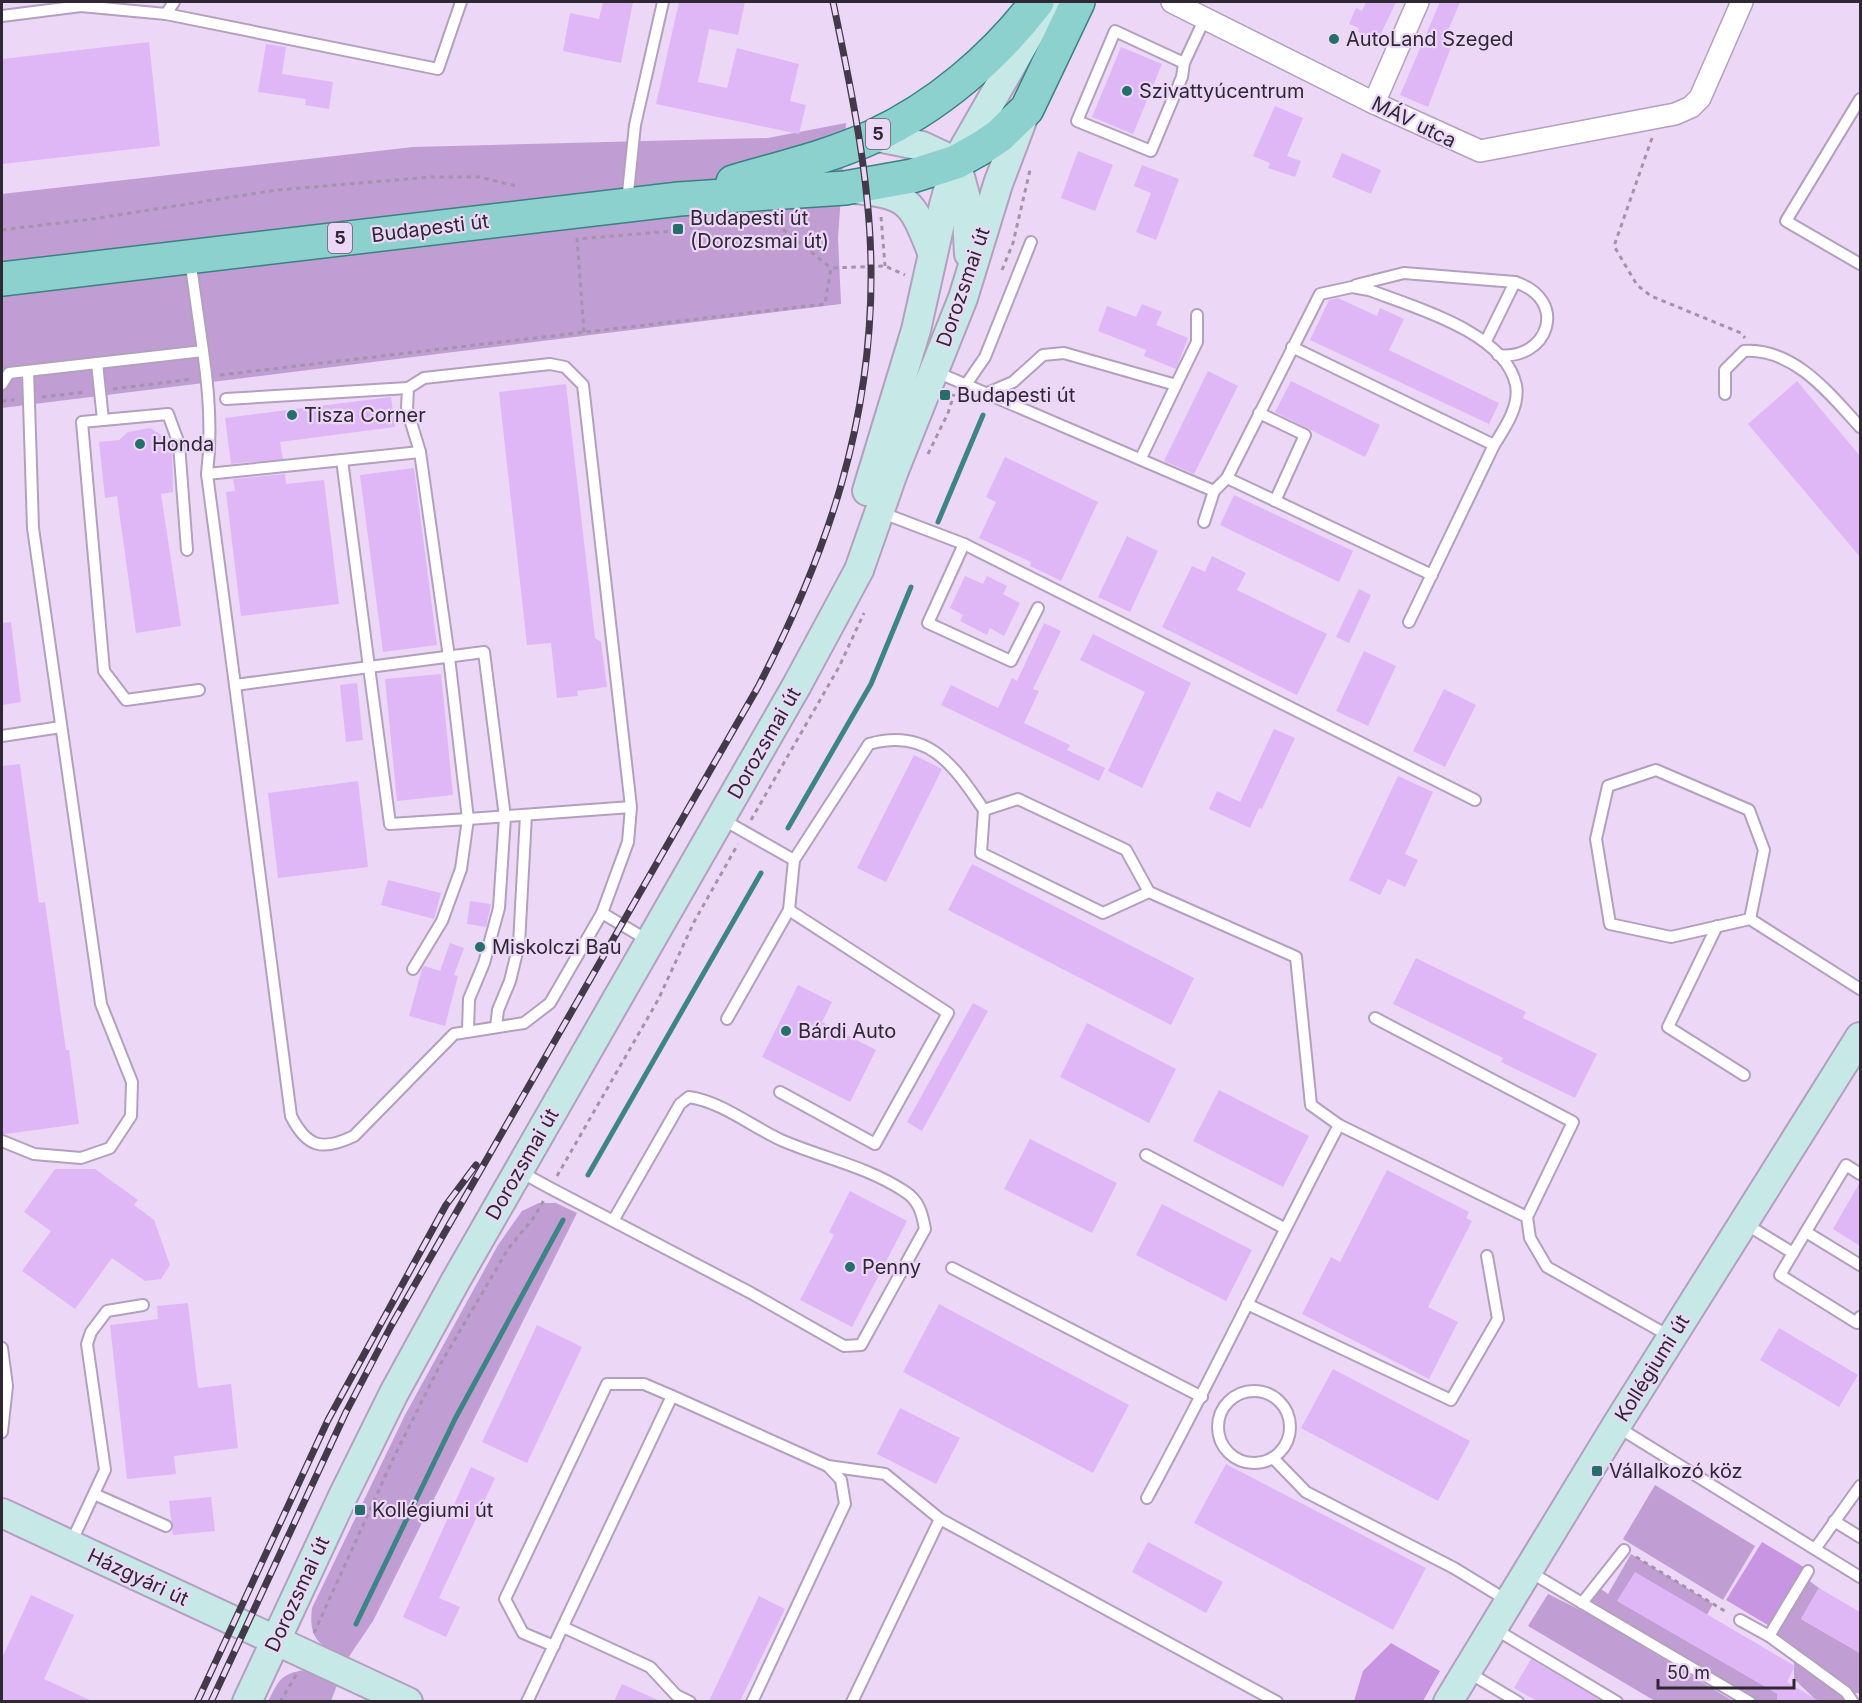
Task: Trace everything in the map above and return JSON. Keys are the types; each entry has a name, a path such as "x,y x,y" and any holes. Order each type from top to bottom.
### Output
{"main road":[{"name":"Budapesti út","path":"679,199 842,149 873,136 945,93 983,62 1037,2"},
{"name":"Dorozsmai út","path":"247,1701 394,1393 650,941 733,826 821,640 936,362 932,252 956,162 1048,2"},
{"name":"Dorozsmai út","path":"821,640 859,570 970,274 998,184 1027,108 1078,2"},
{"name":"Budapesti út","path":"2,279 679,199 845,188 912,176 956,162 999,136 1027,108"},
{"path":"873,136 922,146 956,162 966,199 970,274"},
{"path":"845,188 879,190 902,199 914,212 932,252"},
{"name":"Kollégiumi út","path":"1448,1701 1671,1337 1860,1037"},
{"name":"Házgyári út","path":"2,1513 275,1640"},
{"path":"275,1640 408,1701"}],"street":[{"path":"1374,103 1418,2"},
{"path":"1665,116 1691,107 1700,98 1742,2"},
{"name":"MÁV utca","path":"1182,4 1205,18 1374,103 1480,151 1665,116"}],"lane":[{"path":"166,14 174,2"},
{"path":"2,15 77,4 166,14 438,69 461,2"},
{"path":"627,205 635,125 663,2"},
{"path":"1184,63 1115,32 1077,121 1151,151 1182,77 1184,63 1205,18"},
{"path":"1860,99 1786,221 1860,264"},
{"path":"1850,116 1860,123"},
{"path":"936,362 985,357 1031,242"},
{"path":"189,256 207,377 210,446 207,474 291,1116 299,1134 313,1143 334,1146 354,1136 454,1034 524,1023 549,1002 602,913 628,842 631,807 583,386 565,367 550,364 424,378 408,388 226,399"},
{"path":"1204,522 1212,506 1214,491 1227,478 1320,294 1404,273 1515,282 1531,287 1540,295 1546,308 1547,319 1538,342 1518,355 1498,355"},
{"path":"1486,341 1515,282"},
{"path":"1352,287 1369,290 1470,331 1486,341 1511,373 1516,394 1510,421 1494,445 1409,622"},
{"path":"1141,458 1197,342 1197,315"},
{"path":"1292,347 1494,445"},
{"path":"1725,394 1725,370 1744,351 1756,350 1782,357 1821,384 1860,427"},
{"path":"2,384 9,373 203,351"},
{"path":"985,394 1012,382 1043,355 1064,353 1176,385"},
{"path":"936,362 985,394 1141,458 1214,491"},
{"path":"97,363 103,420"},
{"path":"2,1142 34,1154 81,1158 110,1148 131,1116 132,1082 101,1004 33,528 28,371"},
{"path":"408,388 407,409 420,452 449,657 468,819 461,869 442,921 413,969"},
{"path":"1259,413 1305,435 1275,501"},
{"path":"187,550 179,444 168,414 82,422 104,671 126,700 200,690"},
{"path":"207,474 420,452"},
{"path":"342,460 390,824 631,807"},
{"path":"1227,478 1432,575"},
{"path":"879,512 964,544 1475,800"},
{"path":"964,544 928,623 1011,661 1038,608"},
{"path":"235,685 484,652 505,816 499,908 484,963 469,999 468,1030"},
{"path":"2,736 61,727"},
{"path":"727,1019 789,910 794,860 869,744 887,739 920,743 953,764 984,810 981,853 1103,913 1149,892"},
{"path":"1750,919 1764,850 1749,810 1656,770 1608,786 1596,839 1610,924 1671,937 1750,919 1860,989"},
{"path":"984,810 1018,798 1126,850 1149,892 1296,957 1311,1105 1339,1125 1527,1217"},
{"path":"496,1027 498,1010 510,981 519,944 526,815"},
{"path":"733,826 794,860"},
{"path":"780,1092 874,1144 948,1013 789,910"},
{"path":"602,913 650,941"},
{"path":"1718,926 1668,1027 1744,1075"},
{"path":"1375,1018 1573,1122 1527,1217 1530,1238 1547,1267 1671,1337"},
{"path":"519,1171 550,1188 613,1221 751,1293 844,1346 861,1345 926,1229 921,1208 906,1192 847,1162 826,1158 780,1139 704,1100 689,1097 680,1104 613,1221"},
{"path":"1147,1498 1202,1397 1284,1228 1339,1125"},
{"path":"1146,1155 1284,1228"},
{"path":"1860,1174 1846,1165 1780,1275 1857,1323 1860,1317"},
{"path":"1743,1223 1793,1253"},
{"path":"1806,1232 1860,1265"},
{"path":"1247,1304 1451,1400 1498,1319 1487,1256"},
{"path":"952,1268 1202,1397"},
{"path":"70,1545 105,1470 87,1344 91,1332 107,1311 143,1305"},
{"path":"2,1348 7,1386 2,1432"},
{"path":"554,1646 523,1633 505,1599 607,1384 644,1384 828,1466 885,1474 940,1519 1277,1701"},
{"path":"1258,1391 1268,1394 1284,1406 1290,1425 1290,1435 1281,1452 1273,1458 1253,1464 1242,1462 1225,1450 1217,1430 1218,1419 1222,1409 1237,1395 1258,1391"},
{"path":"527,1701 672,1396"},
{"path":"1616,1426 1860,1577"},
{"path":"1273,1458 1306,1492 1454,1568 1508,1601"},
{"path":"752,1701 845,1503 841,1479 828,1466"},
{"path":"1815,1549 1860,1486"},
{"path":"94,1494 166,1526"},
{"path":"852,1701 940,1519"},
{"path":"1834,1521 1860,1537"},
{"path":"1582,1603 1624,1550"},
{"path":"1527,1570 1750,1701"},
{"path":"1769,1636 1808,1571"},
{"path":"1740,1620 1769,1636 1846,1692 1853,1701"},
{"path":"563,1627 650,1667 676,1695 690,1701"},
{"path":"1492,1628 1617,1701"},
{"path":"1466,1671 1518,1701"}],"path":[{"path":"1665,116 1654,134 1614,246 1637,285 1651,296 1741,333 1756,350"},
{"path":"1000,275 1013,243 1031,165"},
{"path":"2,230 92,219 277,190 431,177 479,177 517,186"},
{"path":"761,212 831,268 885,266 908,277"},
{"path":"584,332 577,239 674,231 717,222"},
{"path":"2,401 825,304 831,268"},
{"path":"926,459 948,413 936,362"},
{"path":"280,1701 295,1679 394,1457 441,1363 508,1249 534,1217 658,1000 694,922 733,826 839,667 867,607"},
{"path":"1624,1550 1740,1620"},
{"path":"341,1554 350,1558"}],"shaded area":[{"path":"846,123 838,238 841,304 2,408 2,194 413,147 768,138"},
{"path":"539,1203 556,1203 577,1213 373,1621 348,1658 330,1650 318,1641 312,1628 312,1608 405,1415 498,1245 522,1211"},
{"path":"1655,1485 1755,1546 1723,1600 1623,1539"},
{"path":"1762,1542 1807,1569 1771,1627 1726,1600"},
{"path":"1631,1554 1713,1604 1707,1615 1618,1601 1778,1694 1777,1699 1782,1701 1751,1701 1582,1603 1601,1589 1608,1594"},
{"path":"1804,1577 1819,1588 1801,1619 1860,1653 1860,1693 1847,1693 1846,1701 1812,1701 1814,1698 1794,1679 1794,1654 1769,1636"},
{"path":"1548,1594 1592,1616 1733,1701 1655,1701 1528,1626"},
{"path":"1391,1643 1440,1671 1423,1701 1354,1701 1363,1671"},
{"path":"314,1669 339,1680 331,1701 268,1702 276,1686 285,1676"}],"building":[{"path":"603,2 633,2 621,63 563,51 570,13 599,19"},
{"path":"679,2 745,2 738,35 709,29 698,82 727,88 737,48 799,64 790,101 806,105 799,134 656,104"},
{"path":"1366,2 1396,2 1378,40 1358,32 1359,28 1349,24 1356,8 1362,11"},
{"path":"1440,2 1460,2 1447,33 1455,37 1428,107 1400,95"},
{"path":"149,42 160,146 2,164 2,59"},
{"path":"266,44 286,47 282,74 333,82 329,109 305,105 306,99 258,92"},
{"name":"Szivattyúcentrum","path":"1121,47 1162,64 1133,134 1092,117"},
{"path":"1275,106 1303,118 1287,156 1301,161 1295,177 1268,168 1270,163 1253,156"},
{"path":"1078,151 1113,165 1095,211 1061,198"},
{"path":"1342,153 1381,170 1371,194 1332,177"},
{"path":"1142,165 1179,179 1156,240 1136,232 1151,193 1134,186"},
{"path":"1338,298 1377,316 1380,308 1404,319 1389,350 1499,403 1489,424 1310,340 1329,300"},
{"path":"1142,304 1162,312 1156,325 1188,338 1176,369 1144,356 1146,350 1098,331 1107,306 1136,317"},
{"path":"1208,371 1238,386 1194,474 1164,461"},
{"path":"1291,381 1380,425 1365,457 1275,412"},
{"path":"1797,381 1860,456 1860,557 1748,424"},
{"path":"566,384 595,638 601,642 607,687 577,691 578,696 557,698 551,643 527,645 499,392"},
{"path":"391,397 395,427 280,442 283,459 231,464 225,418"},
{"path":"150,428 168,439 172,448 173,492 161,494 181,626 136,633 117,496 105,498 99,442 119,440 128,432"},
{"path":"1005,457 1098,502 1061,581 1030,566 1031,562 979,538 996,502 986,497"},
{"path":"414,468 437,645 383,652 360,475"},
{"path":"285,474 286,484 324,480 339,604 241,616 226,492 235,491 233,479"},
{"path":"1234,495 1353,551 1339,582 1220,525"},
{"path":"1127,536 1158,551 1130,612 1098,597"},
{"path":"1212,556 1246,573 1237,590 1327,634 1297,695 1162,627 1192,566 1205,572"},
{"path":"965,576 983,584 987,576 1007,586 1003,594 1020,603 1004,636 990,628 987,635 960,621 963,615 950,608"},
{"path":"1359,589 1371,595 1349,643 1336,637"},
{"path":"11,622 21,702 2,705 2,623"},
{"path":"1044,623 1061,631 1033,689 1039,691 1024,723 1070,745 1067,750 1105,768 1099,781 941,705 951,685 998,708 1012,678 1017,681"},
{"path":"1093,634 1191,683 1142,788 1108,771 1145,692 1080,660"},
{"path":"1364,651 1396,666 1368,726 1336,711"},
{"path":"441,674 453,795 397,801 385,679"},
{"path":"357,683 363,740 346,742 340,685"},
{"path":"1444,689 1476,705 1445,767 1413,751"},
{"path":"1274,729 1295,738 1262,809 1259,808 1250,828 1209,809 1217,791 1240,802"},
{"path":"914,755 942,769 886,882 857,868"},
{"path":"20,764 39,903 45,902 79,1124 2,1134 2,766"},
{"path":"1398,776 1433,792 1405,854 1418,860 1405,887 1388,879 1380,895 1349,880"},
{"path":"358,781 368,867 278,878 268,793"},
{"path":"972,864 1194,978 1171,1025 948,910"},
{"path":"388,880 441,893 434,919 381,905"},
{"path":"470,901 491,904 486,927 467,924"},
{"path":"450,943 464,948 454,975 458,976 445,1026 409,1016 422,969 424,966 440,971"},
{"path":"1416,958 1526,1012 1523,1018 1597,1054 1575,1098 1501,1062 1503,1058 1393,1004"},
{"path":"798,985 832,1002 822,1022 876,1050 850,1102 762,1057"},
{"path":"973,1003 988,1011 922,1131 907,1122"},
{"path":"1087,1023 1176,1069 1149,1123 1060,1077"},
{"path":"1219,1090 1309,1136 1283,1187 1193,1141"},
{"path":"1030,1139 1117,1183 1092,1233 1004,1189"},
{"path":"55,1169 95,1169 138,1200 134,1205 154,1220 170,1265 161,1279 145,1281 112,1258 75,1309 22,1271 51,1231 24,1212"},
{"path":"1387,1170 1469,1212 1466,1218 1472,1221 1428,1307 1458,1322 1429,1379 1302,1314 1331,1257 1340,1262"},
{"path":"1860,1182 1860,1246 1833,1229"},
{"name":"Penny","path":"850,1191 907,1221 852,1327 800,1300 834,1235 829,1232"},
{"path":"1162,1204 1252,1250 1226,1301 1136,1255"},
{"path":"188,1303 198,1388 231,1384 238,1448 174,1456 176,1474 127,1479 110,1325 158,1319 157,1306"},
{"path":"939,1304 1129,1405 1093,1473 903,1372"},
{"path":"537,1325 582,1347 527,1463 482,1442"},
{"path":"1779,1328 1858,1375 1839,1407 1760,1360"},
{"path":"1333,1369 1470,1441 1438,1501 1301,1428"},
{"path":"900,1408 960,1438 936,1484 877,1454"},
{"path":"1226,1464 1426,1568 1393,1630 1194,1523"},
{"path":"471,1467 495,1478 439,1598 460,1607 446,1637 403,1617"},
{"path":"211,1497 215,1531 173,1535 169,1501"},
{"path":"1148,1542 1223,1582 1206,1613 1132,1572"},
{"path":"1635,1572 1795,1666 1787,1682 1819,1701 1777,1701 1778,1694 1617,1601"},
{"path":"1819,1588 1860,1612 1860,1653 1801,1619"},
{"path":"31,1595 74,1615 44,1679 92,1701 2,1701 2,1658"},
{"path":"759,1596 785,1609 740,1701 709,1701"},
{"path":"1531,1659 1602,1701 1537,1701 1514,1688"},
{"path":"622,1684 660,1701 614,1701"}],"waterway":[{"path":"938,522 983,415"},
{"path":"788,828 871,684 911,587"},
{"path":"588,1175 761,873"},
{"path":"356,1624 455,1419 563,1220"}],"railway":[{"path":"211,1702 346,1412 391,1326 758,687 783,636 825,535 842,484 855,431 870,323 871,266 863,166 853,100 833,2"},
{"path":"197,1702 328,1420 446,1205 476,1165"}],"place":[{"name":"AutoLand Szeged","path":"1334,39"},
{"name":"Szivattyúcentrum","path":"1127,91"},
{"name":"Budapesti út (Dorozsmai út)","path":"678,229"},
{"name":"Budapesti út","path":"945,395"},
{"name":"Tisza Corner","path":"292,415"},
{"name":"Honda","path":"140,444"},
{"name":"Miskolczi Bau","path":"480,947"},
{"name":"Bárdi Auto","path":"786,1031"},
{"name":"Penny","path":"850,1267"},
{"name":"Vállalkozó köz","path":"1597,1471"},
{"name":"Kollégiumi út","path":"360,1510"}]}
